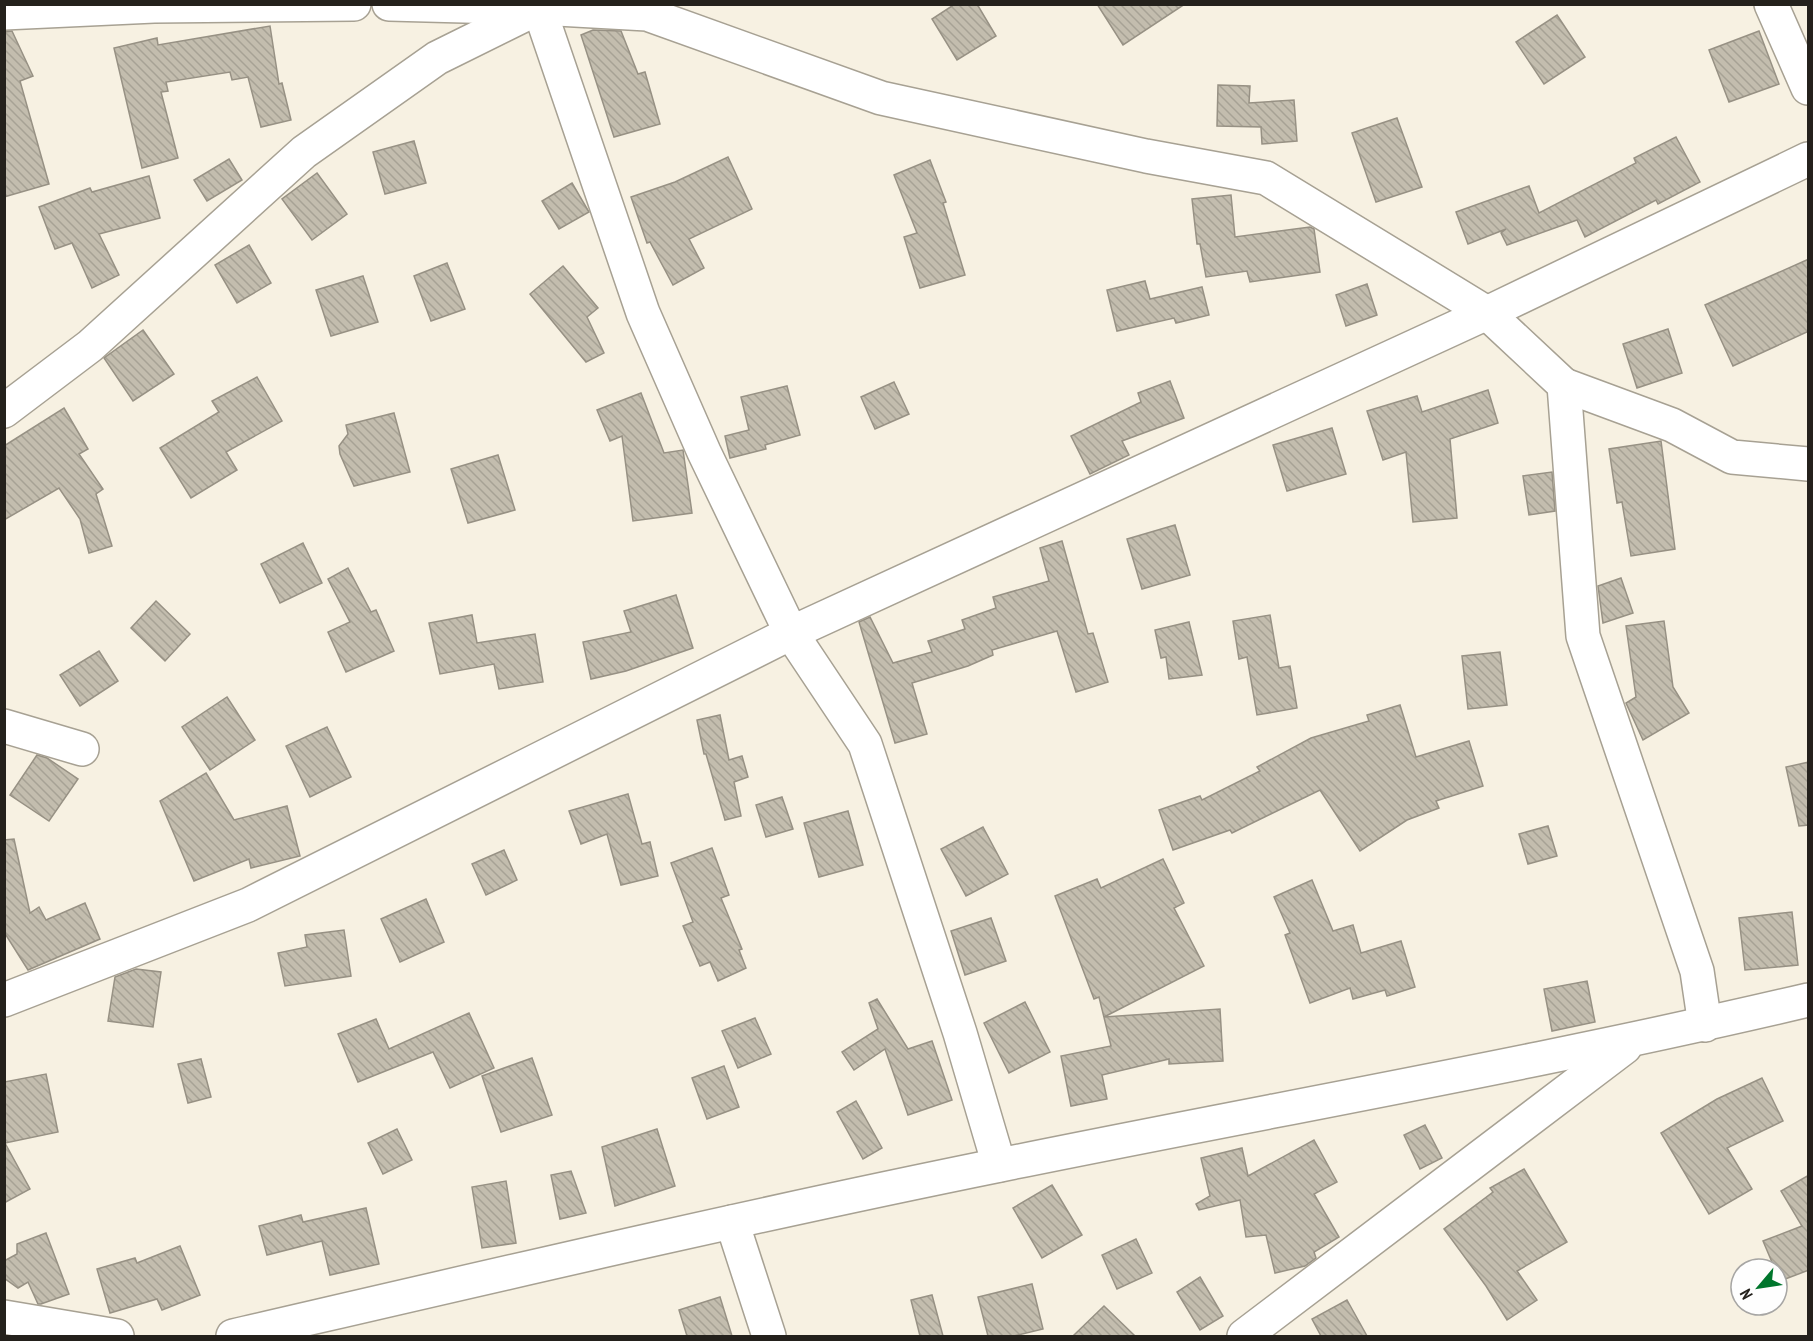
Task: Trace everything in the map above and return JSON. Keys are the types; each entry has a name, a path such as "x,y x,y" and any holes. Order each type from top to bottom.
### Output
{"street":[{"path":"4,13 154,6 354,4"},
{"path":"389,4 543,6 647,14 881,98 1134,153 1266,178 1487,313 1564,385 1672,426 1732,457 1809,464"},
{"path":"1770,4 1809,88"},
{"path":"4,411 90,346 304,152 437,58 543,6"},
{"path":"543,6 643,313 704,452 791,633 865,744 960,1033 999,1165"},
{"path":"4,1000 248,905 791,633 1487,313 1809,159"},
{"path":"1564,385 1583,636 1697,970 1705,1025"},
{"path":"4,726 82,749"},
{"path":"233,1336 311,1328 732,1222 999,1165 1631,1042 1809,1000"},
{"path":"1244,1336 1631,1042"},
{"path":"732,1222 769,1336"},
{"path":"4,1317 117,1336"}],"building":[{"path":"955,4 977,4 996,36 957,60 932,19"},
{"path":"1097,4 1185,4 1123,45"},
{"path":"1557,15 1585,57 1544,84 1516,42"},
{"path":"270,26 279,84 282,83 291,120 261,127 248,77 232,80 230,72 166,82 168,91 161,92 178,158 142,168 114,48 157,38 158,45"},
{"path":"593,30 621,31 638,74 645,72 660,124 614,137 581,35"},
{"path":"12,31 33,76 20,81 49,184 4,197 4,32"},
{"path":"1759,31 1779,84 1729,102 1709,50"},
{"path":"1218,85 1250,86 1249,103 1294,100 1297,141 1262,144 1261,127 1217,126"},
{"path":"1397,118 1422,187 1376,202 1352,133"},
{"path":"1676,137 1700,182 1658,204 1656,200 1585,237 1577,220 1507,245 1501,233 1506,229 1468,244 1456,212 1529,186 1539,213 1636,163 1634,158"},
{"path":"414,141 426,183 385,194 373,152"},
{"path":"728,157 752,209 689,239 704,268 673,285 650,242 647,243 631,197 675,182"},
{"path":"229,159 242,180 207,201 194,180"},
{"path":"930,160 946,202 943,203 965,275 920,288 904,237 917,233 894,175"},
{"path":"317,173 347,214 312,240 282,199"},
{"path":"149,176 160,218 99,234 119,275 92,288 72,243 55,249 39,207 90,188 92,192"},
{"path":"572,183 589,212 559,229 542,201"},
{"path":"1231,195 1235,237 1310,227 1314,229 1320,272 1250,282 1247,271 1206,277 1200,244 1197,244 1192,199"},
{"path":"249,245 271,283 237,303 215,265"},
{"path":"1809,259 1809,331 1733,366 1705,305"},
{"path":"447,263 465,309 431,321 414,276"},
{"path":"563,266 598,308 587,317 604,353 586,362 530,294"},
{"path":"363,276 378,322 331,336 316,290"},
{"path":"1145,281 1150,299 1202,287 1209,315 1176,323 1174,318 1117,331 1107,290"},
{"path":"1367,284 1377,315 1346,326 1336,295"},
{"path":"1668,329 1682,373 1637,388 1623,344"},
{"path":"143,330 174,374 133,401 104,358"},
{"path":"257,377 282,421 226,452 237,470 191,498 160,448 219,412 212,401"},
{"path":"1170,381 1184,418 1122,441 1129,455 1090,474 1071,436 1141,402 1138,393"},
{"path":"894,382 909,414 875,429 861,397"},
{"path":"787,386 800,435 765,445 766,449 730,458 725,436 749,430 741,397"},
{"path":"1488,390 1498,423 1450,439 1457,518 1413,522 1406,452 1383,460 1367,411 1417,396 1422,412"},
{"path":"641,393 664,453 683,450 692,513 633,521 622,436 610,441 597,410"},
{"path":"64,408 88,449 79,454 103,489 96,494 112,546 89,553 80,519 59,488 4,520 4,446"},
{"path":"394,413 410,472 354,486 340,454 339,446 348,434 346,425"},
{"path":"1332,428 1346,474 1287,491 1273,445"},
{"path":"1661,441 1675,549 1631,556 1622,502 1617,503 1609,449"},
{"path":"498,455 515,510 468,523 451,469"},
{"path":"1552,472 1555,511 1529,515 1523,476"},
{"path":"1175,525 1190,575 1142,589 1127,539"},
{"path":"1062,541 1088,634 1093,633 1108,682 1076,692 1057,631 992,650 993,655 968,666 912,683 927,734 895,743 859,622 870,617 893,663 932,652 928,641 965,629 962,620 996,608 993,597 1049,581 1040,548"},
{"path":"303,543 322,583 280,603 261,564"},
{"path":"348,568 371,612 376,610 394,651 346,672 328,632 350,622 328,579"},
{"path":"1621,578 1633,613 1603,623 1598,586"},
{"path":"676,595 693,648 626,671 591,679 583,642 631,632 624,611"},
{"path":"156,601 190,634 165,661 131,628"},
{"path":"472,615 477,643 535,634 543,682 499,689 494,664 440,674 429,623"},
{"path":"1270,615 1279,668 1290,666 1297,708 1257,715 1247,657 1239,659 1233,621"},
{"path":"1664,621 1673,687 1689,713 1643,740 1626,703 1636,697 1626,626"},
{"path":"1189,622 1202,675 1169,679 1166,657 1161,658 1155,630"},
{"path":"99,651 118,681 80,706 60,675"},
{"path":"1500,652 1507,705 1468,709 1462,656"},
{"path":"227,697 255,740 210,770 182,727"},
{"path":"1400,705 1416,757 1469,741 1483,786 1436,801 1439,808 1407,820 1360,851 1320,790 1232,833 1230,830 1173,850 1159,810 1200,796 1202,800 1260,771 1257,767 1311,738 1369,721 1367,715"},
{"path":"720,715 729,760 742,756 748,777 734,782 741,816 725,820 706,754 704,754 697,720"},
{"path":"327,727 351,777 310,797 286,746"},
{"path":"37,755 47,758 78,779 49,821 10,795"},
{"path":"1809,762 1809,825 1799,826 1786,767"},
{"path":"206,773 234,820 287,806 300,856 251,868 249,859 194,881 160,801"},
{"path":"628,794 642,844 650,842 658,876 621,885 607,834 581,844 569,811"},
{"path":"782,797 793,829 766,837 756,805"},
{"path":"848,811 863,865 819,877 804,823"},
{"path":"1548,826 1557,856 1528,864 1519,834"},
{"path":"983,827 1008,874 966,896 941,849"},
{"path":"14,839 30,913 39,907 46,920 85,903 100,939 28,970 4,932 4,840"},
{"path":"712,848 729,895 721,898 742,949 739,950 746,968 718,981 710,962 700,966 683,926 693,922 671,863"},
{"path":"504,850 517,880 486,895 472,864"},
{"path":"1163,859 1184,903 1174,908 1204,966 1104,1017 1220,1009 1223,1061 1169,1064 1169,1059 1102,1075 1107,1099 1071,1106 1061,1056 1111,1046 1099,997 1094,999 1055,896 1097,879 1101,888"},
{"path":"1312,880 1333,931 1353,925 1361,953 1401,941 1415,987 1387,996 1385,990 1353,999 1350,988 1310,1003 1285,935 1290,933 1274,897"},
{"path":"426,899 444,942 400,962 381,919"},
{"path":"1792,912 1798,965 1745,970 1739,918"},
{"path":"991,918 1006,961 965,975 951,931"},
{"path":"344,930 351,976 285,986 278,953 307,947 305,935"},
{"path":"136,969 161,972 153,1027 108,1021 115,977"},
{"path":"1587,981 1595,1022 1552,1031 1544,989"},
{"path":"877,999 908,1049 932,1041 952,1100 908,1115 885,1049 854,1070 842,1052 878,1029 869,1003"},
{"path":"1025,1002 1050,1052 1009,1073 984,1023"},
{"path":"469,1013 494,1068 450,1088 433,1052 358,1082 338,1034 376,1019 389,1049"},
{"path":"755,1018 771,1054 738,1068 722,1031"},
{"path":"532,1058 552,1115 501,1132 482,1076"},
{"path":"201,1059 211,1097 188,1103 178,1064"},
{"path":"724,1066 739,1107 707,1119 692,1078"},
{"path":"46,1074 58,1132 5,1143 30,1189 4,1203 4,1082"},
{"path":"1762,1078 1783,1121 1727,1148 1752,1189 1709,1214 1661,1133 1717,1099"},
{"path":"856,1101 882,1148 863,1159 837,1112"},
{"path":"1425,1125 1442,1158 1420,1169 1404,1135"},
{"path":"397,1129 412,1160 383,1174 368,1143"},
{"path":"657,1129 675,1186 615,1206 602,1147"},
{"path":"1314,1140 1337,1182 1314,1194 1339,1237 1314,1252 1316,1258 1305,1266 1275,1273 1266,1235 1246,1237 1240,1200 1199,1210 1196,1204 1210,1196 1201,1158 1242,1148 1248,1176"},
{"path":"1524,1169 1567,1242 1517,1271 1537,1300 1507,1320 1486,1286 1444,1229 1493,1192 1490,1188"},
{"path":"571,1171 586,1213 560,1219 551,1175"},
{"path":"1809,1175 1809,1270 1789,1278 1789,1257 1770,1257 1763,1241 1802,1226 1781,1191"},
{"path":"506,1181 516,1243 482,1248 472,1187"},
{"path":"1052,1185 1082,1235 1042,1258 1013,1208"},
{"path":"366,1208 379,1264 330,1275 322,1241 267,1255 259,1226 301,1215 303,1222"},
{"path":"46,1233 69,1294 38,1304 28,1282 18,1288 4,1278 4,1261 17,1254 17,1244"},
{"path":"1136,1239 1152,1273 1117,1289 1102,1255"},
{"path":"180,1246 200,1295 162,1310 157,1299 110,1313 97,1269 135,1258 137,1263"},
{"path":"1200,1277 1223,1316 1200,1330 1177,1292"},
{"path":"1032,1284 1043,1329 1014,1336 988,1336 978,1297"},
{"path":"932,1295 943,1336 920,1336 911,1300"},
{"path":"720,1297 732,1336 687,1336 679,1310"},
{"path":"1347,1300 1367,1336 1321,1336 1312,1319"},
{"path":"1104,1306 1135,1336 1073,1336"}]}
